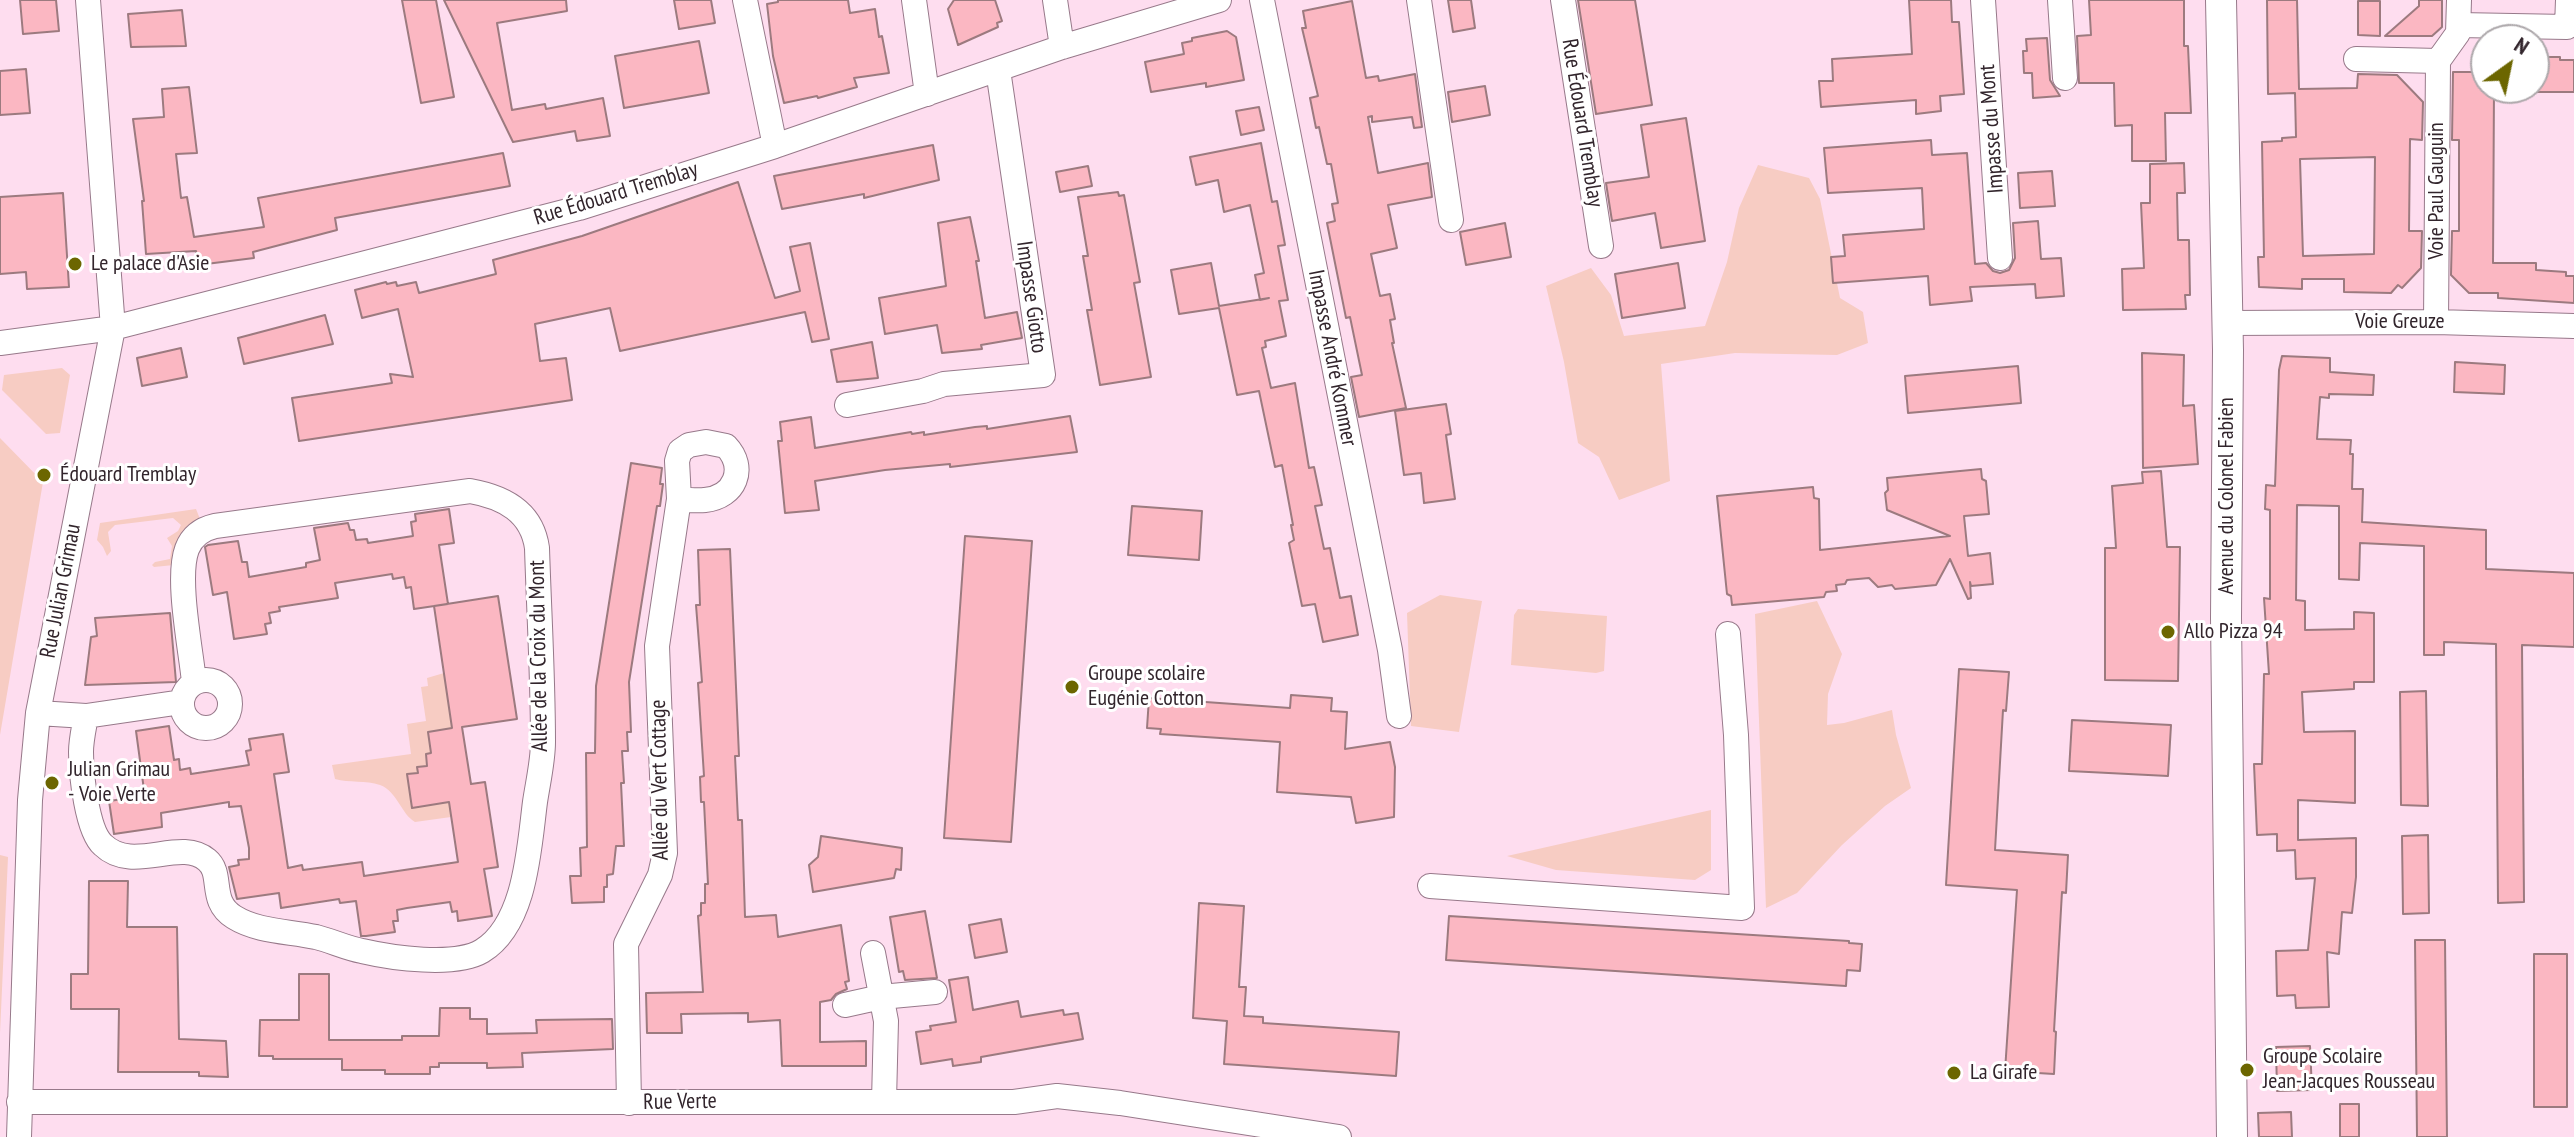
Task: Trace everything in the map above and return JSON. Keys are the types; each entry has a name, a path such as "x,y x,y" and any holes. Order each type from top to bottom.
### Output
{"street":[{"name":"Rue Julian Grimau","path":"19,1137 30,800 38,713 113,328 88,0"},
{"path":"745,0 775,146"},
{"path":"914,0 927,94"},
{"path":"1055,0 1062,47"},
{"name":"Rue Édouard Tremblay","path":"0,343 113,328 579,208 775,146 1062,47 1219,0"},
{"name":"Impasse André Kommer","path":"1262,0 1390,650 1399,716"},
{"path":"1419,0 1451,220"},
{"name":"Rue Édouard Tremblay","path":"1563,0 1601,246"},
{"name":"Impasse du Mont","path":"1983,0 2000,258"},
{"path":"2060,0 2065,78"},
{"name":"Avenue du Colonel Fabien","path":"2221,0 2227,323 2226,618 2232,1137"},
{"path":"2356,59 2438,61 2458,33 2459,0"},
{"path":"2459,25 2567,27 2568,0"},
{"name":"Voie Paul Gauguin","path":"2436,322 2438,61"},
{"name":"Impasse Giotto","path":"847,405 944,384 1043,375 998,70"},
{"name":"Voie Greuze","path":"2227,323 2436,322 2574,326"},
{"name":"Allée de la Croix du Mont","path":"38,713 86,716 188,692 183,575 187,550 202,530 470,491 496,498 521,513 531,525 537,548 543,750 526,866 516,903 506,926 485,949 477,953 453,958 416,959 355,950 316,937 261,928 233,917 223,908 212,865 202,856 179,853 133,858 112,852 101,844 91,823 81,752 86,716"},
{"name":"Allée du Vert Cottage","path":"629,1103 626,944 664,864 657,646 679,499"},
{"path":"1430,886 1742,908 1728,634"},
{"path":"873,953 886,1021 884,1101"},
{"path":"845,1005 881,997 935,992"},
{"name":"Rue Verte","path":"19,1102 1014,1102 1057,1096 1339,1137"}],"shaded area":[{"path":"1758,165 1809,178 1820,199 1840,298 1863,312 1868,343 1837,355 1735,353 1661,364 1670,481 1619,500 1599,457 1578,443 1564,362 1546,286 1591,268 1611,295 1624,336 1705,326 1727,262 1739,208"},
{"path":"62,368 70,375 60,433 46,434 2,390 4,375"},
{"path":"0,438 43,482 0,735"},
{"path":"196,509 200,519 174,565 152,565 170,559 172,546 167,538 181,525 173,518 115,525 108,532 111,551 107,556 97,540 100,523"},
{"path":"1440,595 1482,601 1459,732 1411,726 1407,613"},
{"path":"1817,601 1842,654 1828,694 1827,725 1892,710 1911,788 1885,806 1842,845 1797,893 1766,908 1755,614"},
{"path":"1518,609 1607,616 1604,671 1596,673 1511,665 1514,615"},
{"path":"444,673 452,728 428,732 431,753 427,766 417,767 418,773 407,775 412,808 449,802 451,817 415,822 386,788 375,783 335,779 332,765 411,754 407,724 426,721 421,687 428,686 427,678"},
{"path":"1711,810 1711,870 1695,880 1556,870 1507,856"},
{"path":"0,855 8,857 0,1033"}],"building":[{"path":"20,0 56,0 59,31 23,34"},
{"path":"402,0 436,0 454,97 421,103"},
{"path":"444,0 566,0 567,11 497,23 512,110 545,104 546,109 603,98 610,136 577,141 575,131 513,142"},
{"path":"674,0 711,0 715,23 679,29"},
{"path":"778,0 848,0 850,13 875,9 889,73 854,78 857,87 784,103 773,56 767,4"},
{"path":"954,0 995,0 1002,21 997,23 998,27 958,45 948,9"},
{"path":"1448,0 1471,0 1475,28 1453,32"},
{"path":"1578,0 1635,0 1652,105 1596,114"},
{"path":"1909,0 1951,0 1952,22 1959,22 1964,94 1940,96 1941,111 1916,114 1916,100 1821,107 1819,81 1833,81 1832,59 1912,54"},
{"path":"2089,0 2184,0 2184,46 2188,46 2191,113 2165,113 2166,161 2132,161 2132,125 2115,126 2114,83 2079,83 2077,36 2091,35"},
{"path":"2267,0 2297,0 2299,89 2357,88 2358,74 2397,75 2423,102 2422,140 2410,139 2409,231 2422,231 2421,268 2402,288 2398,285 2391,293 2344,292 2344,279 2302,279 2302,289 2259,287 2258,257 2264,257 2262,142 2296,137 2295,93 2268,94","holes":["2375,157 2374,254 2303,256 2300,159"]},
{"path":"2419,0 2442,0 2442,27 2432,36 2385,36 2419,6"},
{"path":"1352,1 1366,78 1378,76 1379,81 1415,74 1422,127 1414,128 1412,117 1372,122 1372,116 1368,117 1378,173 1428,163 1432,197 1388,205 1397,248 1371,254 1380,296 1390,294 1395,319 1390,320 1392,343 1406,408 1359,417 1351,377 1362,375 1350,317 1346,318 1327,223 1335,221 1332,204 1338,203 1331,164 1327,164 1319,127 1316,128 1310,98 1318,96 1302,28 1306,28 1303,11"},
{"path":"2358,1 2380,1 2380,36 2358,35"},
{"path":"182,10 186,46 131,47 128,14"},
{"path":"1227,31 1236,37 1244,80 1151,92 1145,62 1184,54 1182,43"},
{"path":"2047,38 2050,80 2060,96 2033,98 2032,73 2024,73 2023,51 2027,51 2026,39"},
{"path":"699,41 709,93 624,108 615,56"},
{"path":"2550,57 2574,60 2574,92 2550,92"},
{"path":"26,69 30,113 0,115 0,71"},
{"path":"2453,72 2470,72 2470,104 2494,104 2493,263 2536,263 2536,270 2566,272 2566,276 2574,276 2574,303 2498,298 2498,293 2469,293 2451,275 2452,231 2459,231 2459,140 2452,140"},
{"path":"1485,86 1490,115 1452,122 1448,92"},
{"path":"189,87 197,153 176,154 181,198 187,197 194,237 264,227 258,198 503,153 510,186 335,218 337,230 253,252 254,258 198,265 196,251 146,254 144,201 133,119 164,117 162,89"},
{"path":"1259,107 1264,130 1241,135 1236,111"},
{"path":"1686,118 1705,241 1661,248 1655,213 1612,221 1606,183 1649,177 1641,125"},
{"path":"1931,140 1932,155 1967,153 1975,264 1986,263 1993,271 2000,273 2009,270 2015,258 2013,223 2038,221 2041,259 2061,258 2064,296 2036,298 2035,284 1970,287 1972,301 1930,305 1928,276 1833,283 1831,257 1845,256 1843,235 1924,229 1922,188 1828,193 1824,148"},
{"path":"1261,143 1272,202 1277,201 1285,245 1278,246 1288,300 1279,301 1286,336 1265,341 1266,347 1262,348 1271,388 1295,383 1309,468 1314,467 1322,505 1315,506 1324,549 1330,548 1340,598 1351,596 1358,635 1323,642 1315,604 1302,606 1289,543 1294,540 1293,525 1282,465 1275,467 1259,391 1237,395 1219,308 1179,314 1171,270 1211,263 1219,306 1260,299 1255,275 1264,273 1250,205 1224,212 1218,180 1196,185 1190,157"},
{"path":"933,145 939,180 864,198 864,194 782,209 774,176"},
{"path":"2184,163 2185,193 2177,193 2178,240 2189,240 2190,295 2185,295 2186,309 2123,310 2122,269 2144,268 2141,203 2150,203 2150,164"},
{"path":"1088,166 1092,186 1060,192 1056,172"},
{"path":"2052,171 2055,206 2020,208 2018,173"},
{"path":"738,182 775,298 800,291 790,247 810,243 829,339 812,342 805,312 620,351 610,308 535,324 540,361 566,358 572,400 299,441 292,398 392,383 390,374 413,377 398,309 362,318 355,290 386,282 396,282 397,286 416,282 419,293 496,274 493,260 582,236"},
{"path":"1118,192 1119,196 1124,195 1140,282 1134,283 1151,377 1100,385 1087,310 1092,310 1083,256 1088,256 1078,197"},
{"path":"63,193 69,287 27,289 26,272 0,274 0,197"},
{"path":"970,217 979,261 976,261 985,318 1017,312 1022,338 981,345 982,349 942,353 937,325 885,334 879,298 946,286 938,223"},
{"path":"1505,223 1511,257 1466,265 1460,232"},
{"path":"1678,263 1685,308 1622,318 1615,274"},
{"path":"325,315 333,344 244,364 238,338"},
{"path":"872,342 878,378 837,382 831,350"},
{"path":"181,348 187,377 142,386 137,358"},
{"path":"2142,353 2184,355 2183,406 2194,405 2198,464 2143,468"},
{"path":"2282,356 2330,358 2330,372 2374,375 2373,395 2329,394 2329,398 2320,397 2317,439 2351,440 2352,489 2363,489 2362,522 2486,530 2486,569 2574,573 2574,647 2522,645 2524,902 2498,903 2496,644 2444,642 2444,655 2424,655 2424,546 2360,543 2359,580 2339,579 2339,506 2297,505 2296,600 2305,601 2305,630 2354,629 2354,612 2374,613 2374,682 2354,682 2354,689 2302,692 2304,732 2355,731 2355,803 2298,800 2298,840 2356,838 2352,913 2342,912 2339,954 2327,952 2329,1007 2296,1008 2295,995 2277,996 2276,951 2308,950 2315,878 2296,879 2295,850 2277,851 2277,834 2257,835 2254,764 2262,764 2264,674 2269,674 2264,598 2270,599 2270,510 2265,509 2266,485 2275,486"},
{"path":"2455,362 2505,365 2504,394 2454,392"},
{"path":"2018,366 2021,403 1908,413 1905,376"},
{"path":"1446,404 1451,434 1446,435 1455,499 1424,503 1421,473 1404,475 1395,411"},
{"path":"1070,416 1077,452 950,467 950,464 885,470 815,481 819,510 785,513 778,441 782,441 780,422 811,417 815,448 911,432 924,432 924,435 975,427 987,426 987,429"},
{"path":"631,463 662,468 660,484 663,484 629,682 631,732 627,732 628,751 622,751 624,783 621,783 624,846 616,846 613,874 607,875 607,887 604,887 604,902 572,903 570,876 581,876 580,848 587,847 586,753 595,753 596,686"},
{"path":"1981,469 1982,479 1986,481 1989,514 1964,516 1968,556 1990,553 1993,584 1971,586 1970,582 1971,598 1968,599 1950,559 1936,585 1895,589 1892,585 1878,587 1869,578 1847,580 1845,584 1836,585 1837,591 1826,592 1824,597 1732,605 1731,596 1727,594 1717,496 1813,487 1814,498 1819,499 1820,550 1950,536 1887,510 1887,478"},
{"path":"2161,471 2167,547 2180,547 2178,681 2105,680 2105,548 2116,548 2112,486 2143,483 2142,472"},
{"path":"1132,506 1202,511 1199,560 1128,555"},
{"path":"449,509 454,543 439,545 448,604 414,609 411,587 406,588 404,577 393,579 392,574 335,583 338,598 279,607 280,611 269,613 271,623 265,624 267,634 234,639 227,592 213,595 205,547 208,545 238,541 242,562 247,562 249,577 306,567 306,563 320,560 314,528 348,523 350,530 354,530 356,540 367,539 368,543 413,536 411,522 416,521 415,514"},
{"path":"965,536 1032,541 1011,842 944,838"},
{"path":"730,549 739,756 735,756 738,820 742,820 745,917 776,915 778,937 841,925 849,981 845,982 847,989 831,1000 820,1002 820,1042 866,1041 866,1066 782,1066 780,1020 748,1022 748,1013 681,1014 682,1033 647,1033 646,993 703,992 698,916 701,915 701,903 705,903 705,884 708,884 700,777 704,776 698,683 702,682 696,605 700,605 698,550"},
{"path":"498,596 517,719 462,727 471,784 485,782 498,867 484,869 492,916 458,921 457,911 452,912 450,902 407,908 397,910 398,921 393,921 395,932 361,936 356,901 340,903 339,899 281,908 279,893 237,899 229,867 239,865 238,860 249,859 249,848 241,806 229,807 229,802 161,813 162,827 114,834 109,801 130,798 129,793 144,790 136,731 169,726 174,760 179,759 180,770 190,768 191,774 249,765 246,751 251,750 249,739 283,734 289,772 274,774 288,868 302,865 303,870 362,862 364,876 458,862 449,802 412,808 407,774 418,773 417,767 427,766 426,754 431,753 428,732 452,728 434,606"},
{"path":"170,613 176,682 85,685 91,637 97,636 95,618"},
{"path":"1959,669 2009,672 2006,711 2003,710 1995,850 2068,855 2066,893 2062,892 2054,1074 2005,1071 2017,890 1946,885"},
{"path":"2426,691 2428,806 2401,805 2400,692"},
{"path":"1291,695 1332,698 1331,711 1347,712 1345,749 1390,742 1395,767 1394,817 1356,823 1351,797 1277,792 1280,742 1160,734 1161,729 1147,728 1149,698 1290,708"},
{"path":"2072,720 2171,725 2168,776 2069,771"},
{"path":"2428,835 2429,913 2403,914 2402,836"},
{"path":"821,836 902,848 901,870 896,869 894,878 813,892 809,865 818,857"},
{"path":"89,881 128,881 127,927 177,927 179,1039 226,1041 228,1077 199,1076 199,1072 118,1072 119,1009 71,1009 71,974 88,974"},
{"path":"1199,903 1244,906 1239,987 1246,987 1244,1016 1263,1017 1263,1023 1399,1032 1396,1076 1224,1064 1227,1021 1193,1018"},
{"path":"925,911 937,978 905,980 903,971 899,972 890,917"},
{"path":"1449,916 1849,941 1862,944 1860,971 1847,970 1846,986 1446,960"},
{"path":"1001,919 1007,952 975,958 969,925"},
{"path":"2415,940 2445,940 2447,1137 2417,1137"},
{"path":"2534,954 2567,954 2567,1107 2534,1107"},
{"path":"299,974 329,974 329,1040 402,1040 402,1036 439,1036 440,1008 470,1008 470,1019 487,1019 487,1034 537,1033 536,1020 612,1019 613,1049 522,1053 523,1067 487,1068 487,1063 439,1063 439,1067 430,1067 430,1074 342,1070 342,1059 273,1059 273,1056 259,1056 260,1020 299,1020"},
{"path":"968,977 973,1010 1018,1001 1021,1017 1063,1010 1064,1015 1078,1013 1083,1039 981,1057 981,1062 953,1066 952,1059 921,1064 916,1032 931,1030 930,1026 956,1022 949,980"},
{"path":"2310,1046 2312,1090 2277,1091 2276,1047"},
{"path":"2340,1104 2359,1104 2359,1137 2340,1137"},
{"path":"2291,1112 2292,1137 2259,1137 2258,1113"}],"place":[{"name":"Le palace d'Asie","path":"75,264"},
{"name":"Édouard Tremblay","path":"44,475"},
{"name":"Allo Pizza 94","path":"2168,632"},
{"name":"Groupe scolaire Eugénie Cotton","path":"1072,687"},
{"name":"Julian Grimau - Voie Verte","path":"52,783"},
{"name":"Groupe Scolaire Jean-Jacques Rousseau","path":"2247,1070"},
{"name":"La Girafe","path":"1954,1073"}]}
